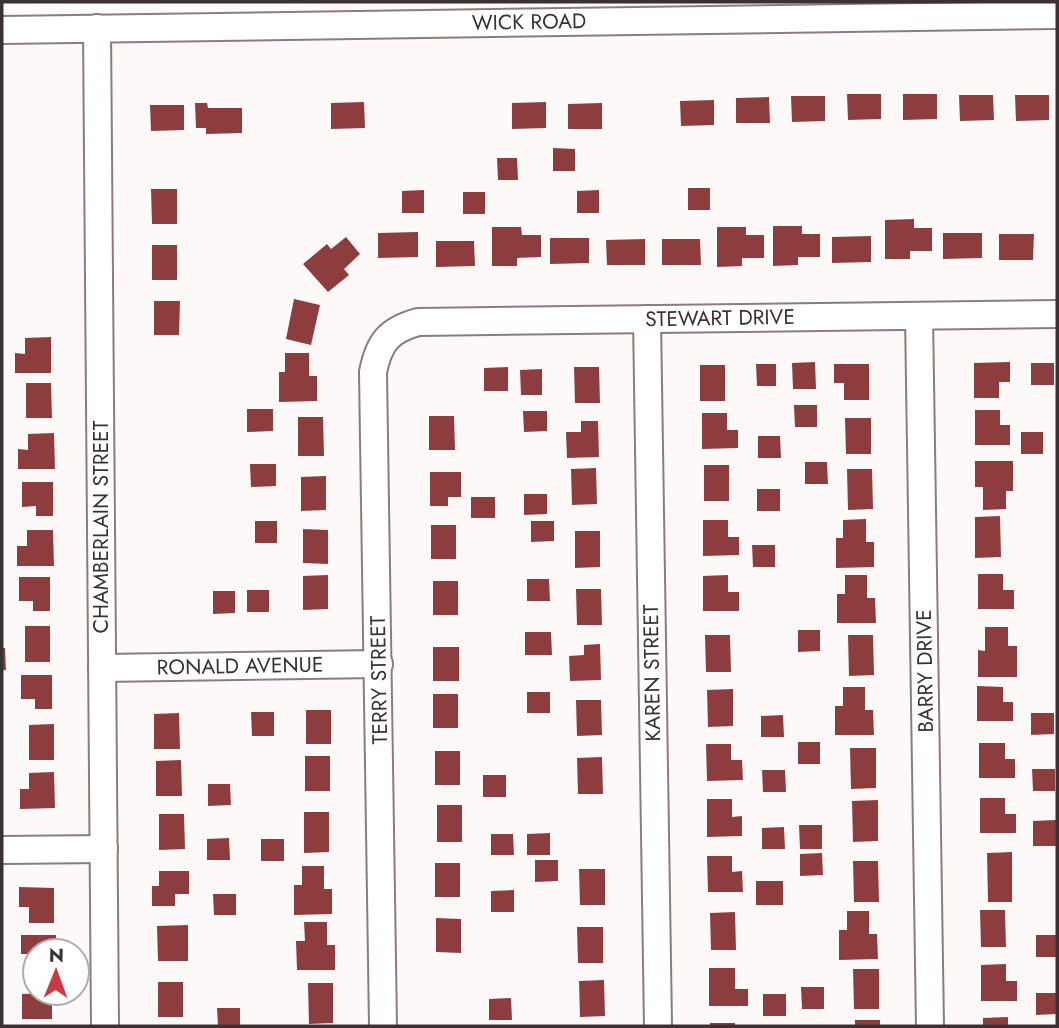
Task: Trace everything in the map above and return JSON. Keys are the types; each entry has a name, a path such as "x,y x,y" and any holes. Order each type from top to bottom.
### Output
{"street":[{"name":"WICK ROAD","path":"2,30 1057,15"},
{"name":"CHAMBERLAIN STREET","path":"97,28 106,1026"},
{"name":"STEWART DRIVE","path":"387,337 401,327 418,322 1057,314"},
{"name":"BARRY DRIVE","path":"919,316 930,1026"},
{"name":"KAREN STREET","path":"647,320 658,1026"},
{"name":"TERRY STREET","path":"383,1026 373,372 376,355 387,337"},
{"name":"RONALD AVENUE","path":"102,668 379,664"},
{"path":"2,850 104,849"}],"building":[{"path":"847,94 881,94 881,119 848,120"},
{"path":"903,94 937,94 937,119 903,120"},
{"path":"959,95 993,95 994,120 960,121"},
{"path":"1015,95 1049,95 1049,120 1016,121"},
{"path":"791,96 825,96 825,121 792,122"},
{"path":"769,97 770,123 736,123 736,98"},
{"path":"714,100 714,125 681,126 680,101"},
{"path":"364,102 365,128 331,129 331,103"},
{"path":"546,102 546,128 512,129 512,103"},
{"path":"195,103 207,103 208,108 242,108 242,133 206,134 206,128 196,128"},
{"path":"602,103 602,129 568,129 568,104"},
{"path":"150,105 184,105 184,130 151,131"},
{"path":"553,148 575,149 575,171 553,171"},
{"path":"497,158 517,158 518,180 498,180"},
{"path":"688,188 710,188 710,210 688,210"},
{"path":"151,189 177,189 177,224 152,224"},
{"path":"424,190 424,213 402,213 402,191"},
{"path":"599,190 599,213 577,213 577,191"},
{"path":"463,192 485,192 485,214 463,214"},
{"path":"914,219 914,228 932,228 932,251 910,251 910,259 885,259 885,220"},
{"path":"773,226 802,226 802,234 820,234 820,257 798,257 798,265 773,266"},
{"path":"492,227 521,227 522,235 541,235 541,257 517,258 517,266 492,266"},
{"path":"717,227 746,227 746,235 764,235 764,258 742,258 742,266 717,267"},
{"path":"418,232 418,257 378,258 378,233"},
{"path":"943,233 982,233 982,258 943,259"},
{"path":"999,234 1034,234 1033,260 999,260"},
{"path":"871,236 871,262 832,263 832,237"},
{"path":"346,237 360,254 344,269 349,275 328,292 303,264 327,244 331,249"},
{"path":"550,238 589,238 589,263 550,264"},
{"path":"645,239 645,265 607,265 606,240"},
{"path":"662,239 700,239 701,265 662,265"},
{"path":"436,241 474,241 475,266 436,267"},
{"path":"152,245 177,245 177,280 152,280"},
{"path":"294,299 320,305 311,345 286,339"},
{"path":"154,301 180,301 179,335 154,335"},
{"path":"51,337 51,373 15,373 15,353 25,354 25,338"},
{"path":"285,353 309,353 309,376 317,376 317,401 279,402 279,372 285,372"},
{"path":"815,362 816,389 793,389 792,363"},
{"path":"1010,362 1010,382 999,382 999,398 974,398 974,363"},
{"path":"1031,363 1054,363 1054,385 1031,385"},
{"path":"756,364 776,364 776,386 757,386"},
{"path":"834,364 869,364 869,400 844,400 844,383 834,383"},
{"path":"700,365 725,365 725,401 700,401"},
{"path":"508,367 508,391 484,391 484,368"},
{"path":"574,367 599,367 600,403 575,403"},
{"path":"542,369 542,395 521,395 520,370"},
{"path":"26,383 51,383 52,418 26,418"},
{"path":"794,405 817,405 817,427 795,427"},
{"path":"247,409 273,409 273,431 247,432"},
{"path":"975,410 1000,410 1000,425 1010,425 1010,445 975,445"},
{"path":"523,411 547,411 547,431 524,432"},
{"path":"702,413 727,413 727,430 738,430 738,448 702,449"},
{"path":"429,416 454,416 455,450 429,450"},
{"path":"298,417 323,417 324,456 298,456"},
{"path":"845,418 871,418 871,454 846,454"},
{"path":"581,421 598,421 599,457 567,458 566,432 581,432"},
{"path":"1021,432 1043,432 1043,454 1021,454"},
{"path":"54,433 55,469 18,469 18,449 28,450 28,434"},
{"path":"758,436 780,436 781,458 758,458"},
{"path":"975,461 1013,461 1013,491 1006,491 1006,509 983,510 983,487 975,487"},
{"path":"805,462 827,462 828,484 805,484"},
{"path":"250,464 276,464 276,486 251,487"},
{"path":"704,465 729,465 729,501 704,501"},
{"path":"596,468 597,504 572,505 571,469"},
{"path":"847,469 872,469 873,509 848,510"},
{"path":"430,472 461,472 461,497 448,497 448,506 430,506"},
{"path":"326,476 326,510 301,511 301,477"},
{"path":"22,482 53,482 53,516 36,516 36,506 22,507"},
{"path":"757,489 780,489 780,511 757,511"},
{"path":"524,494 547,494 547,514 524,515"},
{"path":"471,497 495,497 495,518 471,518"},
{"path":"1000,516 1001,557 975,558 975,517"},
{"path":"866,519 866,542 874,542 874,567 836,568 836,538 843,538 843,520"},
{"path":"703,520 728,520 728,537 739,537 739,555 703,556"},
{"path":"255,521 277,521 277,543 255,543"},
{"path":"531,521 554,521 554,541 531,542"},
{"path":"431,525 456,525 456,559 431,559"},
{"path":"303,529 328,530 328,564 303,563"},
{"path":"27,530 53,530 54,566 17,566 17,546 27,546"},
{"path":"575,531 600,531 600,567 575,568"},
{"path":"752,545 775,545 775,567 753,567"},
{"path":"978,574 1003,574 1003,590 1014,590 1014,609 978,609"},
{"path":"328,575 328,609 303,610 303,576"},
{"path":"728,575 728,592 739,592 739,611 703,611 703,576"},
{"path":"845,575 867,575 867,598 875,598 876,623 837,623 837,594 845,594"},
{"path":"19,577 50,577 50,611 33,611 33,601 19,601"},
{"path":"527,579 549,579 550,601 527,601"},
{"path":"433,581 458,581 458,615 433,615"},
{"path":"576,589 601,589 602,625 577,625"},
{"path":"247,590 269,590 269,612 247,612"},
{"path":"213,591 235,591 235,613 213,614"},
{"path":"25,626 50,626 50,662 25,662"},
{"path":"985,627 1008,627 1008,646 1017,646 1017,677 978,677 978,650 985,651"},
{"path":"798,630 820,630 820,651 798,652"},
{"path":"525,632 551,632 552,655 525,655"},
{"path":"705,635 730,635 731,672 706,672"},
{"path":"848,635 873,635 874,675 849,676"},
{"path":"600,644 601,680 570,681 569,656 584,655 584,645"},
{"path":"433,647 459,647 459,681 433,681"},
{"path":"2,648 5,648 6,670 2,670"},
{"path":"21,675 52,675 52,709 35,709 35,699 21,699"},
{"path":"977,686 1003,687 1003,702 1013,702 1013,721 977,721"},
{"path":"843,687 865,687 865,710 873,710 874,735 835,735 835,706 843,706"},
{"path":"733,689 733,726 708,727 707,690"},
{"path":"527,692 550,692 550,713 527,713"},
{"path":"433,694 458,694 458,728 433,728"},
{"path":"576,700 601,700 602,735 577,736"},
{"path":"306,710 331,710 331,744 306,744"},
{"path":"251,712 274,712 274,736 252,736"},
{"path":"179,713 180,749 154,749 154,714"},
{"path":"1031,713 1054,713 1054,734 1031,735"},
{"path":"783,715 784,737 761,737 761,716"},
{"path":"54,724 54,760 29,760 29,725"},
{"path":"798,742 820,742 820,764 798,764"},
{"path":"979,743 1005,743 1005,759 1015,759 1015,778 979,778"},
{"path":"706,744 731,744 731,760 742,760 743,780 707,781"},
{"path":"850,748 876,748 876,788 851,789"},
{"path":"435,751 460,751 460,785 435,785"},
{"path":"305,756 330,756 330,791 305,791"},
{"path":"602,757 603,794 578,794 577,758"},
{"path":"181,760 182,796 156,796 156,761"},
{"path":"1032,769 1055,769 1055,791 1033,791"},
{"path":"762,770 785,770 786,792 763,792"},
{"path":"54,772 55,808 20,809 20,789 29,789 29,773"},
{"path":"483,775 506,775 506,797 483,797"},
{"path":"208,784 230,784 231,805 208,806"},
{"path":"980,798 1005,798 1005,814 1016,814 1016,833 980,833"},
{"path":"707,799 732,799 732,817 742,816 742,836 707,837"},
{"path":"878,800 878,841 853,842 852,801"},
{"path":"437,805 462,805 462,842 437,842"},
{"path":"304,812 329,812 329,852 304,853"},
{"path":"159,814 184,814 185,849 159,850"},
{"path":"1056,820 1056,846 1033,846 1033,821"},
{"path":"799,825 822,825 822,849 800,849"},
{"path":"784,827 785,849 762,849 762,828"},
{"path":"550,833 550,855 527,855 527,834"},
{"path":"491,834 513,834 514,855 491,855"},
{"path":"229,838 230,860 207,860 207,839"},
{"path":"261,839 284,839 284,861 261,861"},
{"path":"1012,852 1012,902 988,902 987,853"},
{"path":"822,853 823,875 800,876 800,854"},
{"path":"707,856 732,856 732,872 742,871 743,892 708,892"},
{"path":"535,860 558,860 558,881 535,882"},
{"path":"853,861 878,861 879,902 854,902"},
{"path":"435,863 460,863 460,897 435,897"},
{"path":"302,866 324,866 324,889 332,889 332,914 294,915 294,885 302,885"},
{"path":"579,869 605,869 605,905 580,905"},
{"path":"159,871 189,871 189,894 175,894 175,906 152,906 152,886 159,886"},
{"path":"756,881 783,881 783,905 756,905"},
{"path":"19,887 54,888 54,923 29,923 29,907 19,907"},
{"path":"514,890 514,912 491,912 491,891"},
{"path":"213,894 236,894 236,915 214,915"},
{"path":"980,910 1005,910 1006,947 981,947"},
{"path":"847,911 869,911 869,934 877,934 878,959 839,960 839,930 847,930"},
{"path":"735,912 736,950 711,950 710,913"},
{"path":"436,918 461,919 461,953 436,952"},
{"path":"304,922 327,922 327,945 335,945 335,970 297,970 296,941 305,941"},
{"path":"188,925 188,961 158,961 157,926"},
{"path":"577,927 603,927 603,963 578,963"},
{"path":"21,935 56,935 56,937"},
{"path":"1036,935 1057,935 1057,957 1036,957"},
{"path":"1006,964 1006,981 1017,981 1017,1001 981,1001 981,965"},
{"path":"709,968 735,968 735,989 748,989 748,1006 709,1006"},
{"path":"853,969 879,969 879,1009 854,1009"},
{"path":"604,980 605,1016 580,1017 579,981"},
{"path":"158,982 183,982 183,1017 158,1017"},
{"path":"308,983 333,983 333,1023 309,1024"},
{"path":"801,987 824,987 824,1009 802,1009"},
{"path":"1036,993 1057,993 1057,1014 1036,1015"},
{"path":"763,994 786,994 786,1016 763,1016"},
{"path":"511,998 512,1020 489,1020 489,999"},
{"path":"22,1007 52,1007 52,1019 22,1019"},
{"path":"217,1008 240,1008 240,1026 218,1026"},
{"path":"1008,1017 1008,1026 983,1026 983,1018"},
{"path":"855,1020 880,1020 880,1026 855,1026"},
{"path":"710,1023 735,1023 735,1026 710,1026"}]}
